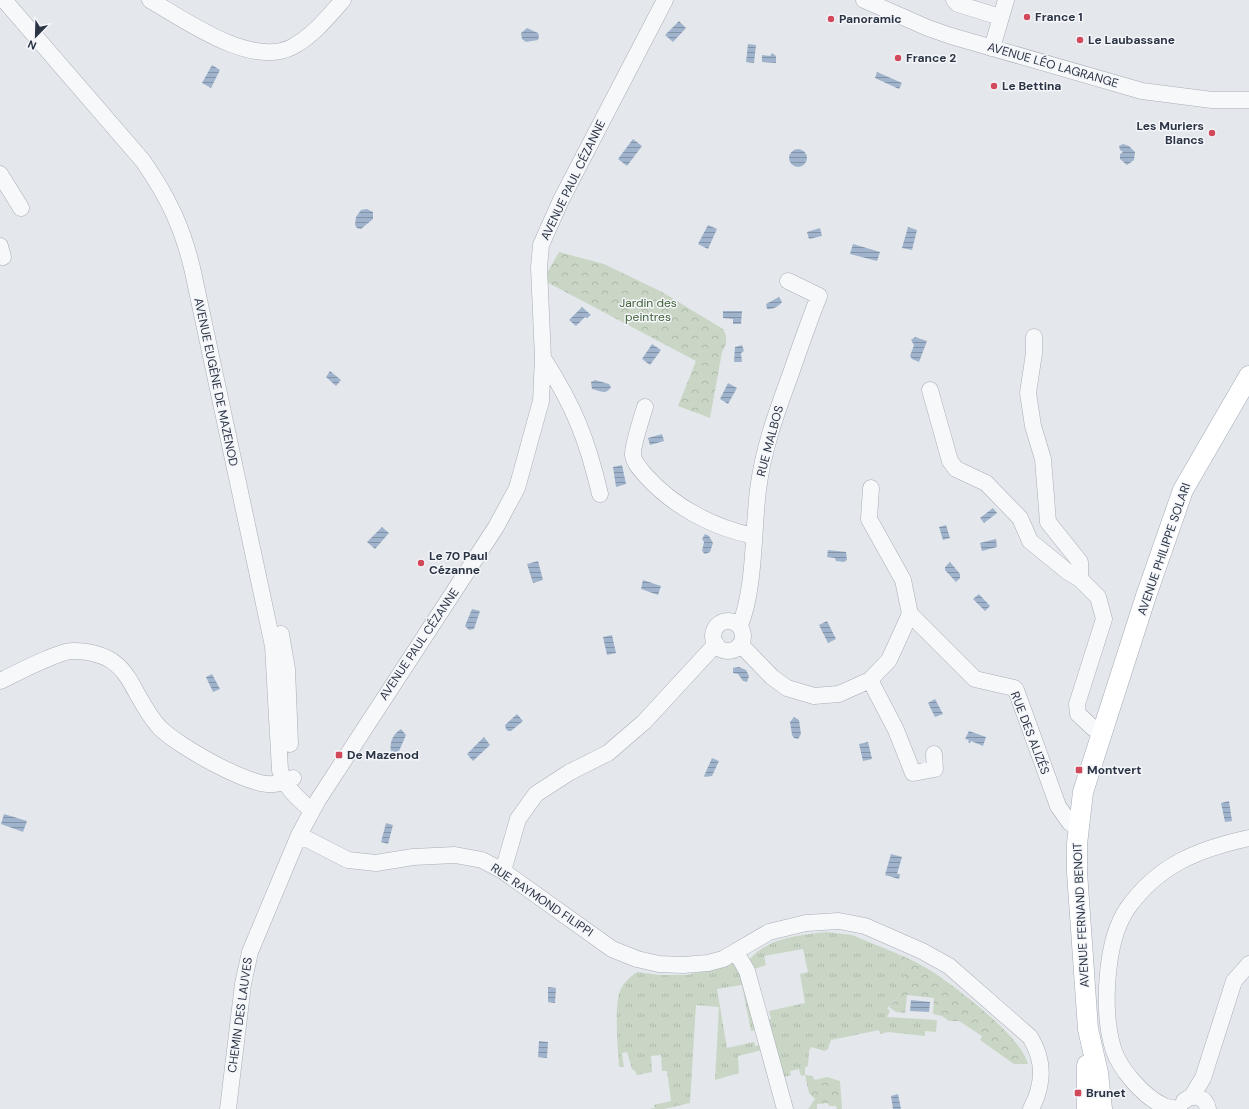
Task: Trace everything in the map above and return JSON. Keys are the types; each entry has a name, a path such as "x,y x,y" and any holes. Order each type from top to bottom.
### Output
{"main road":[{"name":"AVENUE PHILIPPE SOLARI","path":"1102,732 1183,490 1249,376"},
{"name":"AVENUE FERNAND BENOIT","path":"1086,1109 1088,1029 1077,872 1078,827 1083,792 1102,732"},
{"name":"AVENUE FERNAND BENOIT","path":"1088,1029 1098,1073 1102,1109"}],"street":[{"name":"AVENUE EUGÈNE DE MAZENOD","path":"4,0 143,161 161,187 183,233 193,272 273,646 280,770 288,780"},
{"name":"AVENUE EUGÈNE DE MAZENOD","path":"17,0 151,155 170,182 194,232 279,620 287,669 291,770 288,780"},
{"path":"150,0 222,42 245,50 271,52 291,48 314,32 343,0"},
{"name":"AVENUE PAUL CÉZANNE","path":"299,835 315,806 496,527 513,495 541,401 544,358 539,268 541,245 561,200 665,0"},
{"name":"AVENUE LÉO LAGRANGE","path":"864,0 928,28 1142,91 1212,100 1249,100"},
{"path":"954,0 958,4 1000,18"},
{"path":"992,48 1006,0"},
{"path":"0,174 21,208"},
{"name":"RUE MALBOS","path":"740,625 748,587 758,490 763,459 776,413 806,327 819,296 788,281"},
{"path":"1034,337 1034,353 1028,393 1033,426 1043,459 1048,522 1080,562 1080,579"},
{"path":"544,358 570,402 586,439 600,494"},
{"path":"930,390 950,461 956,469 986,483 1020,518 1030,541 1068,572 1080,579 1098,597 1104,619 1077,704 1078,714 1093,728 1102,732"},
{"path":"645,407 633,455 638,468 652,483 692,513 735,532 754,536"},
{"path":"741,645 772,677 787,688 814,696 839,694 870,680 889,660 910,614 904,580 869,519 871,488"},
{"name":"RUE DES ALIZÉS","path":"910,614 974,679 1014,688 1016,690 1058,806 1070,823 1078,827"},
{"path":"727,620 740,625 744,637 741,645 728,651 719,648 716,644 714,631 719,623 727,620"},
{"path":"503,871 518,819 536,794 570,772 608,753 644,722 716,644"},
{"path":"0,681 58,654 70,651 95,653 108,657 118,664 128,677 160,727 178,743 203,758 252,780 272,785 288,780 299,786 315,806"},
{"path":"870,680 896,730 913,772 935,769 934,754"},
{"name":"RUE RAYMOND FILIPPI","path":"299,835 348,860 376,862 412,857 455,855 482,860 503,871 612,949 637,959 659,964 683,965 708,963 723,959 756,938 769,932 806,923 839,920 864,926 940,960 966,980 1030,1037 1037,1048 1041,1062 1042,1074 1041,1087 1031,1109"},
{"name":"CHEMIN DES LAUVES","path":"228,1109 243,984 250,952 299,835"},
{"path":"1249,838 1186,857 1157,875 1127,910 1113,939 1108,969 1109,1029 1113,1049 1122,1066 1141,1089 1165,1107 1179,1109 1184,1101 1202,1102 1203,1078 1234,981 1249,964"},
{"path":"736,952 747,971 785,1109"}],"green space":[{"name":"Jardin des peintres","path":"559,252 604,264 662,292 723,329 726,335 726,343 722,352 710,418 678,406 696,361 543,280"},
{"path":"826,932 852,935 898,954 903,966 905,980 900,994 887,1008 890,1011 887,1017 937,1020 936,1032 925,1031 925,1036 888,1032 880,1034 879,1030 831,1040 828,1049 825,1051 811,1047 809,1051 808,1066 805,1067 805,1075 801,1076 799,1069 790,1071 791,1075 784,1077 766,1020 771,1019 769,1011 805,1003 800,974 808,972 803,949 764,956 766,965 751,970 749,960 756,953 774,942 795,936"},
{"path":"898,954 933,972 972,1001 1014,1040 1023,1053 1028,1064 1014,1064 980,1040 982,1036 959,1021 949,1021 942,1016 933,1014 934,998 907,995 905,1013 896,1012 889,1007 900,994 904,985 902,961"},
{"path":"737,963 760,1029 751,1031 742,985 717,989 727,1048 754,1042 755,1046 762,1045 762,1050 738,1056 739,1073 715,1080 719,1007 696,1005 690,1103 664,1109 649,1109 655,1108 654,1105 671,1101 667,1071 662,1071 661,1055 651,1056 652,1072 637,1075 632,1069 627,1052 622,1053 624,1067 619,1067 617,1007 618,998 623,985 637,972 659,975 687,975"},
{"path":"805,1075 812,1076 815,1080 827,1077 840,1081 842,1109 837,1109 836,1106 829,1106 828,1103 817,1104 817,1109 808,1109 815,1099 809,1093"}],"water":[{"path":"679,21 686,28 673,42 665,35"},
{"path":"527,28 538,33 538,40 526,42 522,39 521,33"},
{"path":"748,44 756,45 754,63 746,62"},
{"path":"772,53 776,56 776,63 762,62 762,55 770,56"},
{"path":"212,65 220,70 211,88 202,83"},
{"path":"877,72 902,83 899,89 875,78"},
{"path":"633,139 642,146 627,166 618,159"},
{"path":"1123,144 1129,146 1135,152 1134,160 1127,165 1120,159 1120,154 1123,152 1120,150 1119,146"},
{"path":"798,149 804,152 807,158 804,164 798,167 792,164 789,158 792,152"},
{"path":"367,209 373,212 373,219 361,229 357,228 355,225 356,217 361,210"},
{"path":"708,225 717,229 708,249 698,244"},
{"path":"908,227 917,230 912,250 902,248"},
{"path":"820,228 822,236 809,239 807,232"},
{"path":"853,244 880,252 877,261 850,254"},
{"path":"779,297 782,302 778,306 767,309 766,304"},
{"path":"582,307 591,315 587,318 585,317 576,326 569,320"},
{"path":"723,311 742,311 741,324 733,324 733,319 723,318"},
{"path":"915,337 927,341 919,362 912,359 910,356 914,345 911,340"},
{"path":"652,344 661,350 650,365 642,359"},
{"path":"742,345 744,351 741,353 742,362 734,362 735,347"},
{"path":"330,371 341,380 336,386 326,377"},
{"path":"595,380 609,384 611,387 605,392 592,389 591,382"},
{"path":"728,383 737,388 728,404 720,399"},
{"path":"662,434 664,441 650,445 648,438"},
{"path":"622,465 626,484 616,487 613,467"},
{"path":"993,508 997,513 984,523 980,518"},
{"path":"946,525 950,538 943,540 939,527"},
{"path":"382,527 389,533 375,549 367,542"},
{"path":"705,534 709,536 713,543 710,552 705,554 702,551 704,542 702,539"},
{"path":"996,539 997,547 982,551 980,543"},
{"path":"828,550 846,552 847,560 844,562 836,561 835,558 827,557"},
{"path":"538,561 543,580 533,583 527,564"},
{"path":"950,562 960,574 960,578 956,582 945,570 945,567"},
{"path":"643,580 661,586 658,595 641,589"},
{"path":"979,594 990,606 985,611 973,599"},
{"path":"472,609 480,611 474,629 469,630 465,626"},
{"path":"827,621 836,639 828,643 819,625"},
{"path":"612,635 616,653 607,655 603,637"},
{"path":"739,667 746,670 749,676 747,682 743,681 738,674 733,673 733,668"},
{"path":"212,674 220,689 213,692 206,677"},
{"path":"935,699 943,714 935,717 928,703"},
{"path":"517,714 523,721 511,731 508,731 505,725"},
{"path":"794,717 799,720 801,734 798,739 794,738 792,735 790,722"},
{"path":"401,729 406,735 399,751 391,751 393,738"},
{"path":"969,731 986,737 983,746 971,741 970,743 968,742 969,740 965,739"},
{"path":"484,737 490,745 473,761 467,754"},
{"path":"868,742 872,759 863,761 859,744"},
{"path":"712,758 719,761 712,776 705,777 704,776"},
{"path":"1229,801 1232,821 1225,822 1221,803"},
{"path":"4,814 27,821 23,832 1,824"},
{"path":"386,823 393,825 388,844 381,842"},
{"path":"891,854 902,857 897,874 900,874 899,879 885,875"},
{"path":"548,987 556,988 555,1003 548,1002"},
{"path":"911,1000 930,1002 929,1012 910,1011"},
{"path":"539,1041 548,1042 547,1058 538,1057"},
{"path":"898,1094 901,1109 893,1109 891,1096"}],"place":[{"name":"France 1","path":"1027,17"},
{"name":"Panoramic","path":"831,19"},
{"name":"Le Laubassane","path":"1080,40"},
{"name":"France 2","path":"898,58"},
{"name":"Le Bettina","path":"994,86"},
{"name":"Les Muriers Blancs","path":"1212,133"},
{"name":"Le 70 Paul Cézanne","path":"421,563"},
{"name":"De Mazenod","path":"339,755"},
{"name":"Montvert","path":"1079,770"},
{"name":"Brunet","path":"1078,1093"}]}
